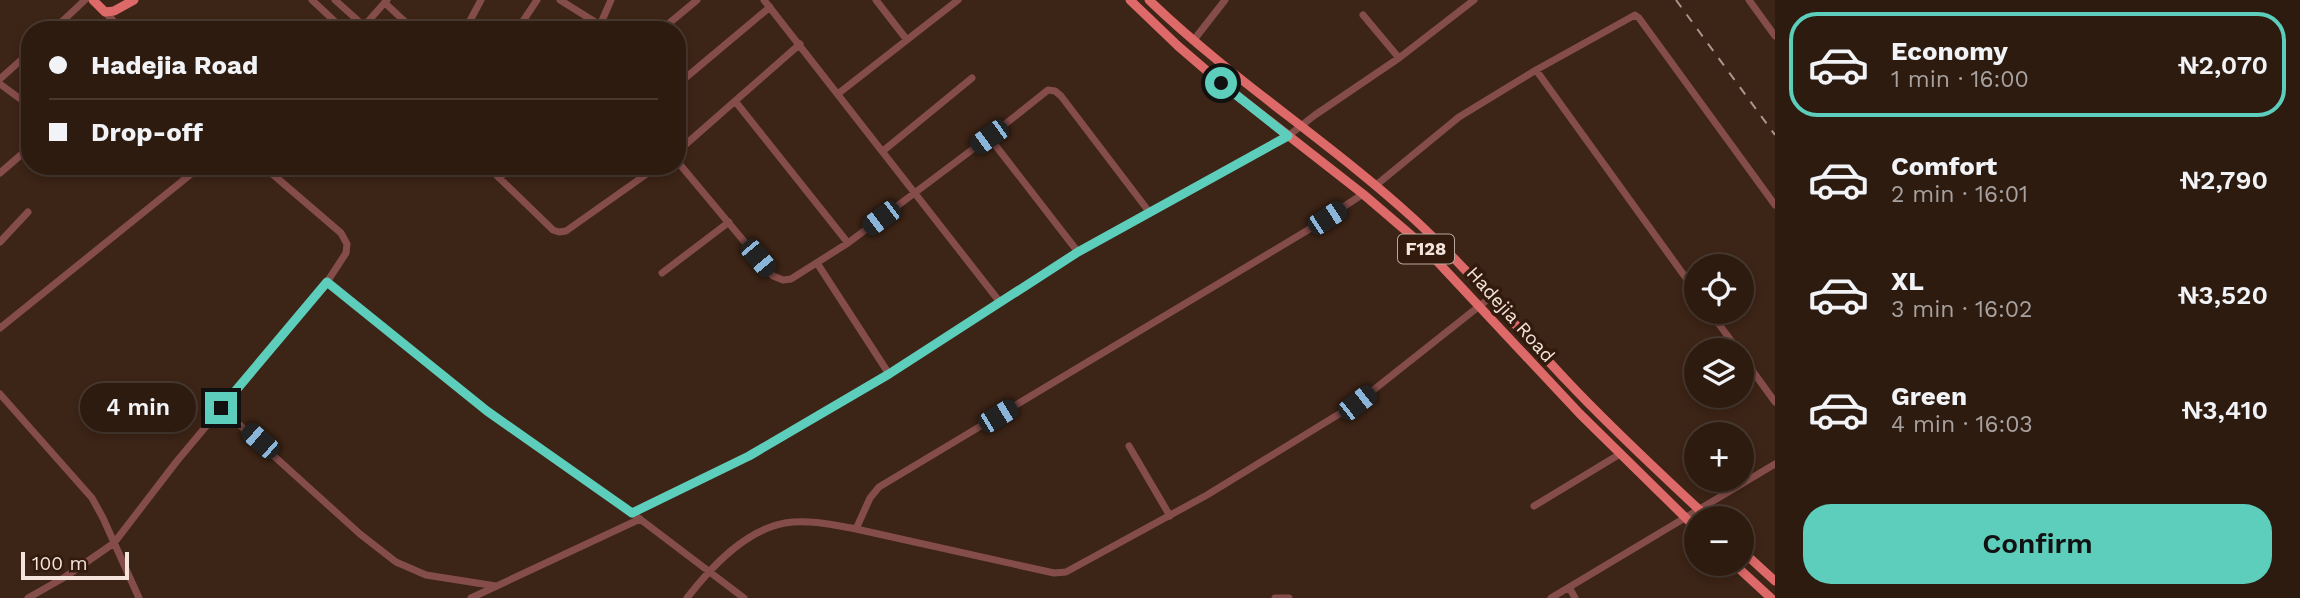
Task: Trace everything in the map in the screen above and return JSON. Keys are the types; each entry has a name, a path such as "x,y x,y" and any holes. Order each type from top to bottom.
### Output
{"main road":[{"path":"93,0 105,12 114,11 134,0"},
{"name":"Hadejia Road","path":"1130,0 1178,46 1419,242 1580,414 1684,517"},
{"name":"Hadejia Road","path":"1149,0 1193,41 1375,186 1435,239 1492,296 1590,405 1695,506"},
{"path":"1754,562 1775,581"},
{"path":"1747,576 1771,598"}],"street":[{"path":"63,21 85,0"},
{"path":"312,0 334,21"},
{"path":"335,0 358,21"},
{"path":"470,21 481,0"},
{"path":"523,21 537,0"},
{"path":"561,0 594,21"},
{"path":"602,21 611,0"},
{"path":"672,21 697,0"},
{"path":"764,0 999,301"},
{"path":"876,0 907,40"},
{"path":"839,93 958,0"},
{"path":"1193,41 1225,0"},
{"path":"632,513 749,456 889,374 1078,252 1288,136 1399,58 1474,0"},
{"path":"1749,0 1775,36"},
{"path":"369,21 386,2 405,21"},
{"path":"686,77 770,7"},
{"path":"105,12 113,21"},
{"path":"1363,15 1399,58"},
{"path":"1375,186 1459,117 1635,15 1775,205"},
{"path":"686,144 800,44"},
{"path":"21,61 0,82 21,99"},
{"path":"1536,70 1684,275"},
{"path":"883,151 972,78"},
{"path":"686,172 773,276 783,280 791,279 848,243 1048,90 1055,90 1150,213"},
{"path":"736,101 848,243"},
{"path":"989,137 1078,252"},
{"path":"0,173 21,155"},
{"path":"0,328 190,175"},
{"path":"28,598 65,577 114,543 221,408 327,282 346,253 347,244 341,233 273,175"},
{"path":"496,175 553,230 559,232 566,231 646,175"},
{"path":"499,178 502,175"},
{"path":"856,529 870,498 879,487 1363,194"},
{"path":"2,237 28,212"},
{"path":"662,273 729,222"},
{"path":"817,263 889,374"},
{"path":"327,282 487,411 632,513 744,598"},
{"path":"687,598 707,571 756,534 788,522 827,523 1054,573 1066,572 1170,516 1357,403 1492,296"},
{"path":"1754,373 1775,402"},
{"path":"0,394 85,488 103,518 139,598"},
{"path":"221,408 385,555 426,575 496,586"},
{"path":"1129,446 1170,516"},
{"path":"1534,506 1620,454"},
{"path":"1703,506 1775,464"},
{"path":"1551,598 1684,517"},
{"path":"471,598 640,519"},
{"path":"1569,587 1575,598"},
{"path":"1275,598 1289,598"}],"railway":[{"path":"1676,0 1775,135"}],"route":[{"path":"221,408 327,282 487,411 632,513 749,456 889,374 1078,252 1288,136 1221,83"}]}
